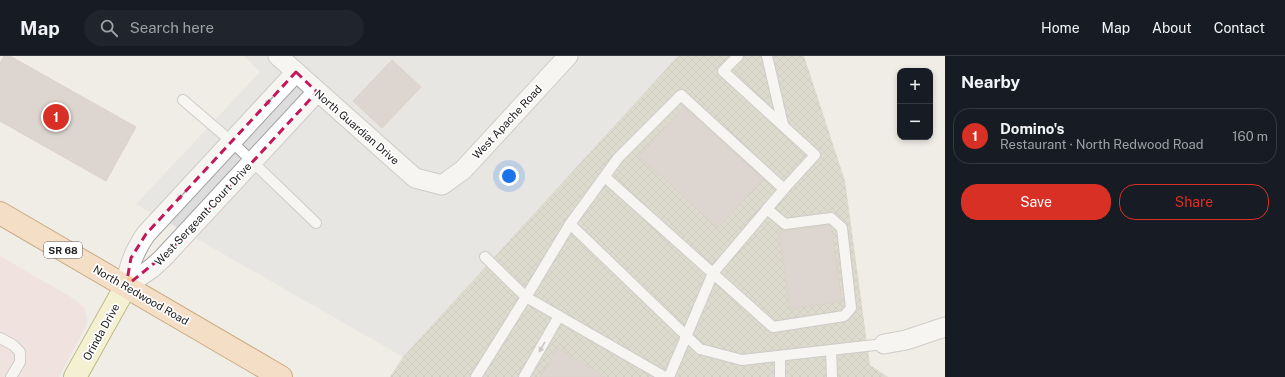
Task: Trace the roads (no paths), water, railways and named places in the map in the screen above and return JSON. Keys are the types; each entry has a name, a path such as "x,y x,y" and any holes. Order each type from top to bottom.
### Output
{"main road":[{"name":"North Redwood Road","path":"0,213 281,377"}],"street":[{"name":"North Guardian Drive","path":"278,56 415,178 442,185"},
{"name":"West Apache Road","path":"442,185 462,170 568,56"},
{"path":"126,286 127,272 131,258 146,234 296,72"},
{"name":"West Sergeant Court Drive","path":"126,286 152,268 163,258 317,92"},
{"name":"Orinda Drive","path":"75,377 126,286"},
{"path":"884,344 912,339 945,328"}],"lane":[{"path":"669,377 713,273 784,189 815,155 723,71 738,56"},
{"path":"767,56 783,125"},
{"path":"476,377 570,224 618,158 681,95 784,189"},
{"path":"183,100 232,142 316,223"},
{"path":"605,177 773,327 844,316 851,308 842,228 831,218 785,224 767,209"},
{"path":"570,224 700,349 742,360 884,344"},
{"path":"485,257 526,297 652,374 665,377"},
{"path":"524,377 559,316"},
{"path":"0,338 13,345 20,352 20,362 11,377"},
{"path":"832,350 832,377"},
{"path":"780,356 780,377"}],"place":[{"name":"Domino's","path":"56,117"}]}
